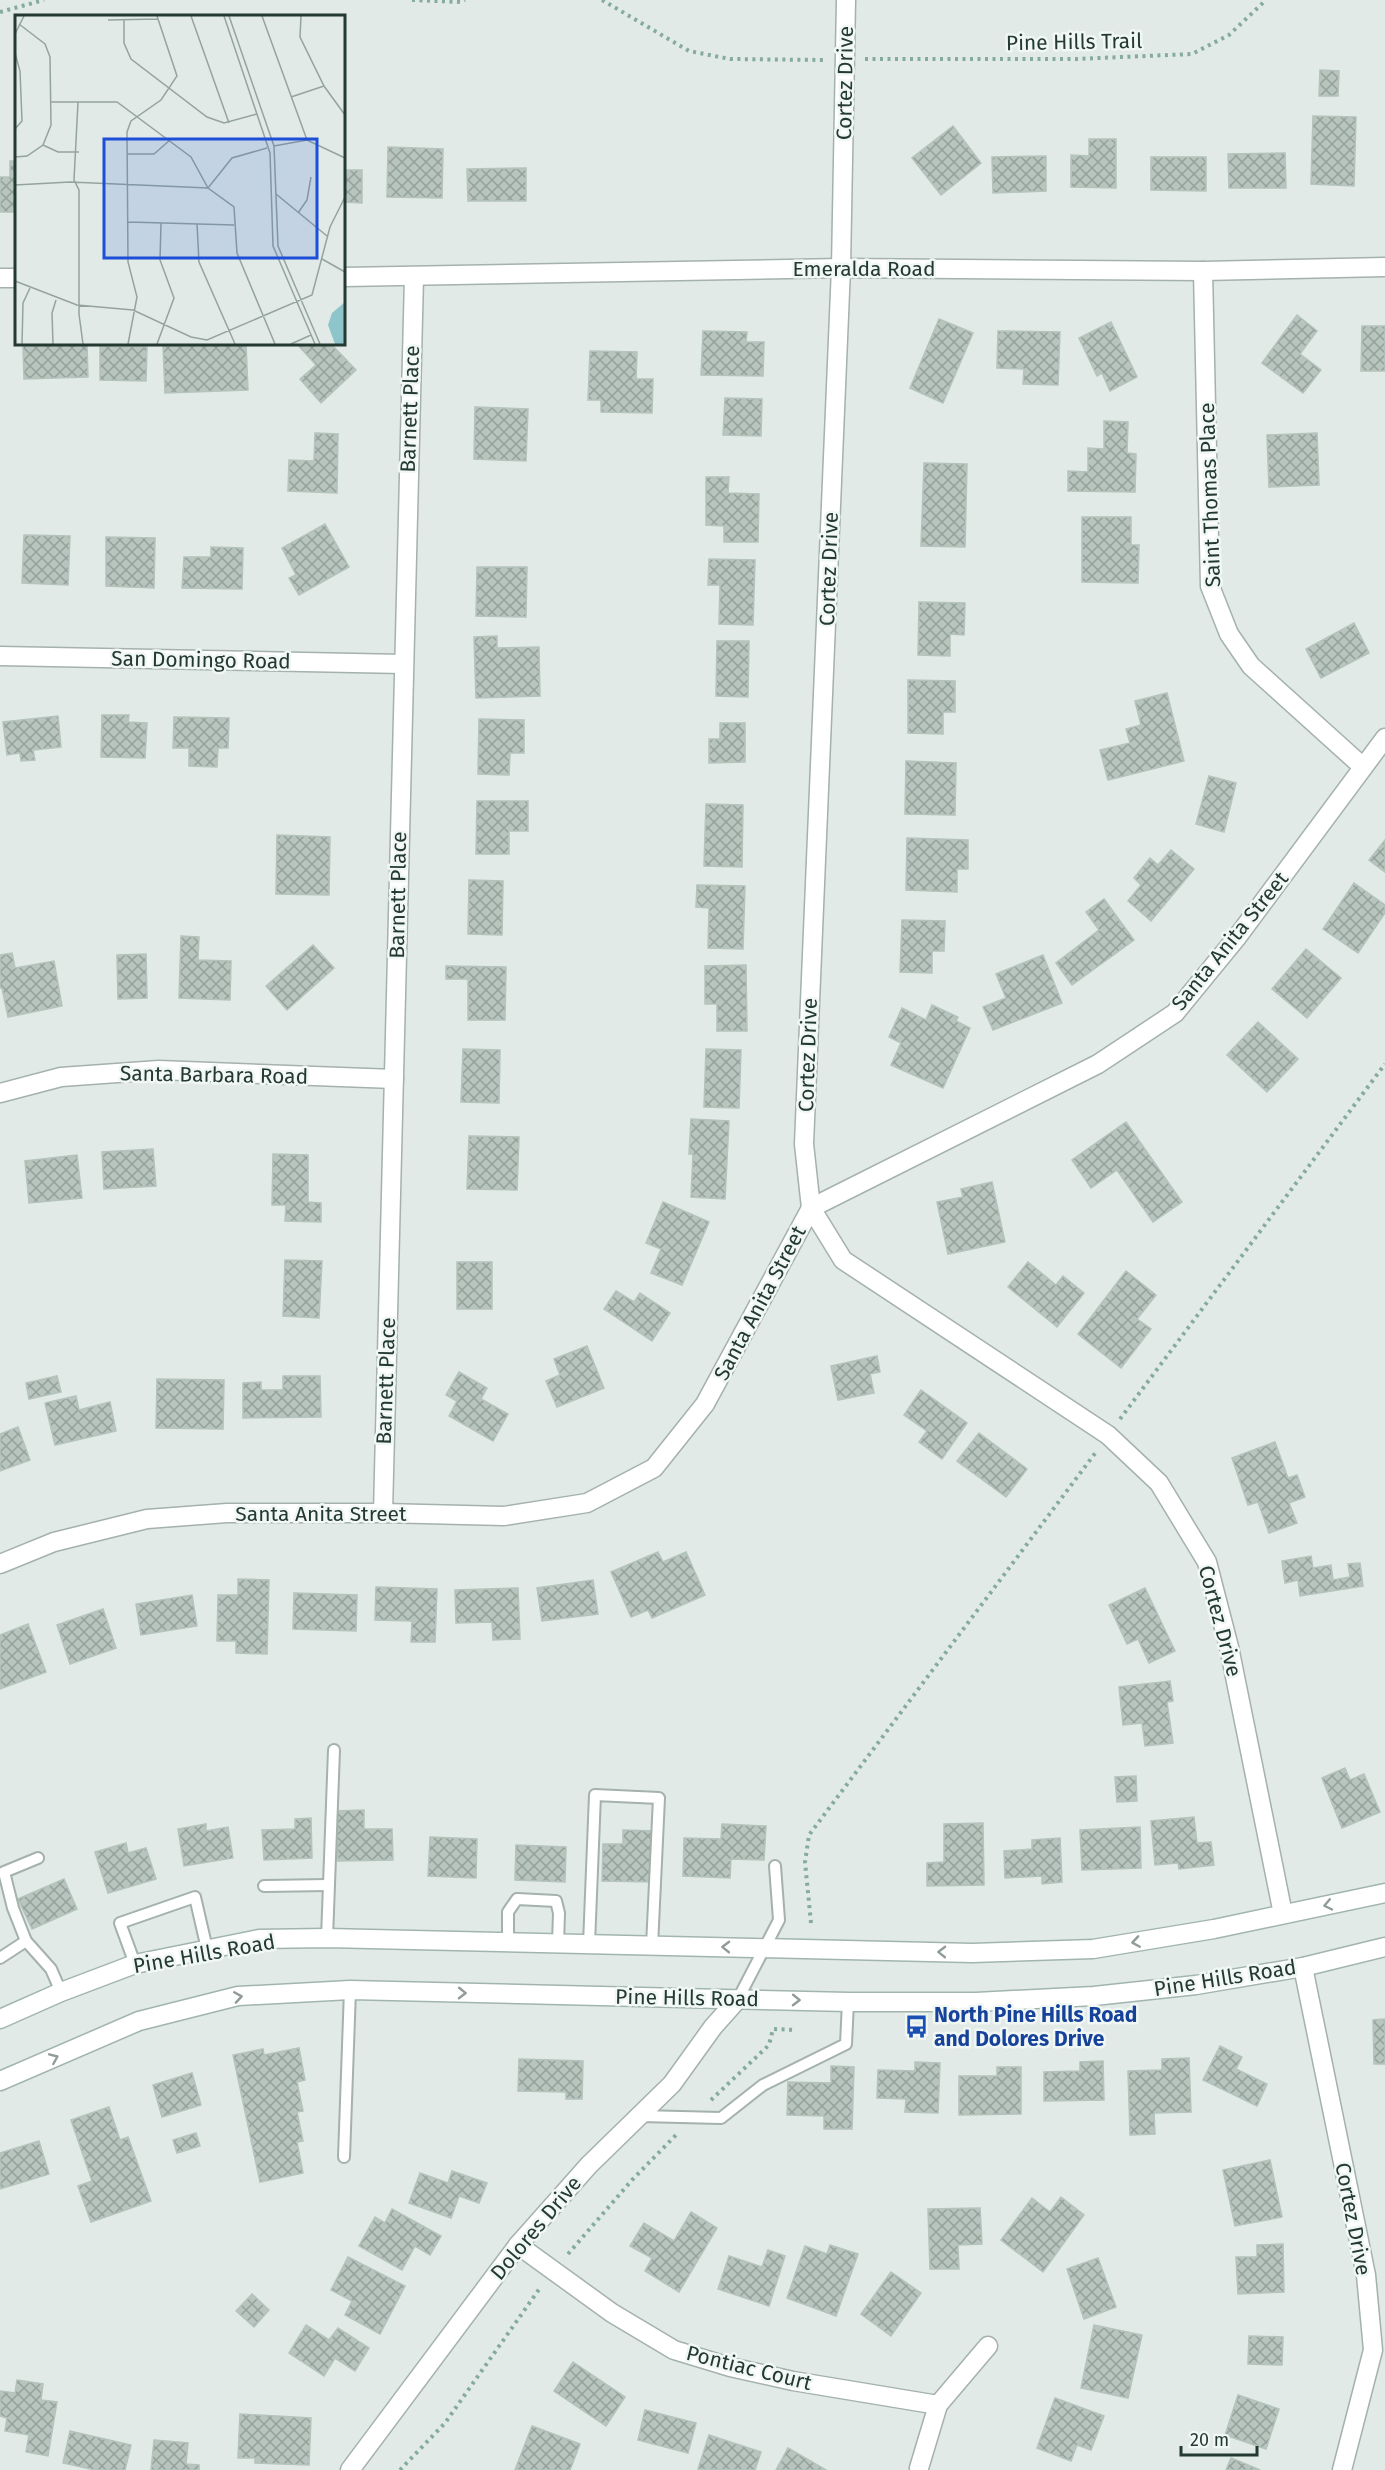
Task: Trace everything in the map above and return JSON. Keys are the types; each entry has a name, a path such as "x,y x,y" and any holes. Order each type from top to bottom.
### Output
{"street":[{"name":"Cortez Drive","path":"846,0 842,268 804,1144 811,1208 843,1260 1108,1435 1159,1483 1207,1562 1229,1647 1283,1914"},
{"name":"Emeralda Road","path":"345,277 842,268 1203,271 1385,267"},
{"name":"Saint Thomas Place","path":"1203,271 1210,586 1229,634 1251,666 1364,767"},
{"name":"Barnett Place","path":"383,1513 414,277"},
{"name":"San Domingo Road","path":"0,656 403,664"},
{"name":"Santa Anita Street","path":"0,1564 54,1542 147,1520 227,1513 504,1516 587,1503 654,1468 705,1404 811,1208 1098,1064 1175,1013 1238,936 1385,738"},
{"name":"Santa Barbara Road","path":"0,1093 61,1077 159,1070 394,1080"},
{"name":"Pine Hills Road","path":"0,2019 61,1992 135,1964 259,1939 327,1938 972,1953 1093,1948 1214,1929 1385,1893"},
{"name":"Pine Hills Road","path":"0,2081 139,2021 238,1996 350,1990 848,2002 976,2002 1094,1996 1196,1985 1302,1967 1385,1947"},
{"name":"Cortez Drive","path":"1302,1967 1379,2348 1342,2470"},
{"name":"Dolores Drive","path":"350,2470 518,2245 589,2165 672,2084 713,2027 738,1999"},
{"name":"Pontiac Court","path":"518,2245 612,2313 674,2350 730,2367 793,2381 938,2404"},
{"path":"919,2469 938,2404 988,2346"}],"lane":[{"path":"327,1938 334,1750"},
{"path":"589,1944 595,1795 658,1798 652,1946"},
{"path":"38,1858 4,1872 13,1908 26,1941 51,1970 61,1992"},
{"path":"738,1999 779,1920 775,1866"},
{"path":"264,1886 328,1885"},
{"path":"135,1964 120,1923 195,1897 207,1948"},
{"path":"508,1942 508,1912 517,1899 556,1901 559,1913 558,1943"},
{"path":"0,1958 26,1941"},
{"path":"344,2157 350,1990"},
{"path":"639,2116 721,2118 763,2085 846,2044 848,2002"}],"path":[{"path":"0,12 44,0"},
{"path":"412,0 460,2 465,0"},
{"path":"602,0 689,51 730,59 830,60"},
{"name":"Pine Hills Trail","path":"863,59 1076,59 1192,54 1229,35 1266,0"},
{"path":"1121,1417 1385,1064"},
{"path":"811,1923 805,1862 809,1834 1095,1454"},
{"path":"400,2470 445,2422 544,2281"}],"building":[{"path":"1320,70 1339,71 1338,96 1319,96"},
{"path":"1313,116 1356,117 1354,186 1311,184"},
{"path":"953,126 981,163 941,195 912,158"},
{"path":"1089,139 1116,139 1116,188 1071,187 1071,155 1089,156"},
{"path":"388,147 443,149 442,198 387,197"},
{"path":"1285,153 1286,188 1229,188 1228,154"},
{"path":"1046,156 1046,191 993,193 992,157"},
{"path":"1151,157 1206,157 1206,191 1151,190"},
{"path":"10,161 15,161 15,212 0,212 0,177 10,177"},
{"path":"526,168 526,201 468,201 467,169"},
{"path":"345,170 362,170 362,203 345,202"},
{"path":"1297,315 1317,331 1300,354 1321,370 1303,393 1262,363"},
{"path":"939,319 973,333 943,403 910,388"},
{"path":"1111,322 1137,377 1110,391 1102,373 1097,376 1079,338"},
{"path":"1362,326 1385,326 1385,371 1361,371"},
{"path":"703,331 747,332 746,342 764,342 763,376 701,375"},
{"path":"998,331 1060,332 1058,385 1023,384 1024,369 997,368"},
{"path":"87,345 88,377 24,379 23,346"},
{"path":"246,345 248,390 165,393 163,346"},
{"path":"298,345 332,345 356,370 321,403 300,379 316,365"},
{"path":"100,346 147,347 146,381 100,380"},
{"path":"590,351 637,352 636,379 653,379 652,413 601,412 601,400 588,400"},
{"path":"725,398 762,399 761,436 723,435"},
{"path":"475,407 528,409 526,461 474,459"},
{"path":"1104,421 1128,422 1127,453 1136,454 1135,492 1068,491 1068,471 1088,472 1088,448 1104,449"},
{"path":"315,433 338,434 337,493 288,491 289,460 314,461"},
{"path":"1317,433 1319,485 1269,487 1267,435"},
{"path":"924,463 967,464 965,547 921,546"},
{"path":"706,477 729,477 728,493 759,494 758,542 724,542 724,526 706,525"},
{"path":"1082,517 1131,517 1131,545 1139,545 1138,583 1082,582"},
{"path":"325,524 349,567 299,595 289,578 296,575 282,548"},
{"path":"24,535 70,536 68,585 22,583"},
{"path":"106,537 155,538 154,588 106,586"},
{"path":"211,547 243,548 242,589 182,588 184,557 211,557"},
{"path":"709,559 755,560 753,625 719,624 720,585 708,585"},
{"path":"477,567 527,567 526,617 476,616"},
{"path":"919,602 965,603 964,635 950,634 950,656 918,655"},
{"path":"1354,623 1369,653 1321,678 1306,649"},
{"path":"497,636 497,648 539,647 540,696 476,698 474,637"},
{"path":"717,641 749,641 748,697 716,696"},
{"path":"908,680 955,681 955,712 943,712 943,734 908,733"},
{"path":"1167,693 1184,761 1108,780 1100,750 1130,743 1126,729 1141,725 1135,701"},
{"path":"102,715 129,715 128,722 147,723 145,758 101,757"},
{"path":"58,716 61,747 33,750 35,760 21,761 20,753 7,755 3,722"},
{"path":"174,717 229,718 228,748 218,748 217,767 189,766 189,748 173,748"},
{"path":"479,719 524,720 524,753 510,753 509,775 478,774"},
{"path":"720,723 745,723 745,762 709,763 709,739 720,739"},
{"path":"906,761 956,763 955,815 905,814"},
{"path":"1209,776 1236,783 1224,832 1196,824"},
{"path":"477,801 528,801 528,831 509,831 509,854 476,854"},
{"path":"706,804 743,805 742,867 704,866"},
{"path":"277,835 330,837 329,895 276,894"},
{"path":"907,838 968,840 968,869 957,869 957,892 906,890"},
{"path":"1385,840 1385,872 1369,860"},
{"path":"1171,850 1194,869 1151,921 1128,901 1141,885 1134,878 1150,858 1158,865"},
{"path":"469,880 503,881 502,935 468,934"},
{"path":"1354,883 1385,905 1385,913 1358,953 1323,929"},
{"path":"697,885 745,886 743,949 708,948 709,908 696,907"},
{"path":"1104,899 1134,940 1072,985 1056,963 1099,930 1086,912"},
{"path":"902,920 945,921 944,951 932,951 932,973 900,972"},
{"path":"181,936 199,937 198,960 231,961 230,1000 179,998"},
{"path":"313,945 334,968 287,1010 266,986"},
{"path":"1306,949 1341,978 1307,1018 1272,989"},
{"path":"12,953 15,968 54,961 62,1006 8,1017 2,988 0,988 0,955"},
{"path":"146,954 147,998 118,999 117,955"},
{"path":"1043,955 1062,1003 993,1030 983,1007 1006,998 996,974"},
{"path":"746,965 747,1031 717,1031 717,1004 705,1004 705,966"},
{"path":"446,966 506,967 505,1020 468,1020 468,979 446,979"},
{"path":"932,1005 958,1017 956,1021 970,1028 943,1088 891,1065 901,1043 889,1037 902,1008 926,1020"},
{"path":"1258,1022 1298,1059 1267,1092 1227,1055"},
{"path":"463,1049 500,1050 499,1103 461,1102"},
{"path":"706,1049 741,1050 739,1108 704,1107"},
{"path":"691,1119 729,1121 725,1199 691,1197 693,1154 689,1154"},
{"path":"1126,1122 1182,1202 1153,1222 1117,1170 1091,1188 1072,1160"},
{"path":"469,1136 519,1137 517,1190 467,1189"},
{"path":"153,1149 156,1186 104,1189 102,1152"},
{"path":"273,1154 308,1155 308,1202 321,1203 321,1222 285,1221 286,1205 272,1205"},
{"path":"77,1155 82,1198 29,1203 25,1161"},
{"path":"992,1182 1005,1242 948,1254 937,1202 963,1197 961,1189"},
{"path":"663,1202 709,1222 682,1285 651,1273 661,1249 646,1243"},
{"path":"285,1260 322,1261 319,1318 283,1316"},
{"path":"457,1262 492,1262 492,1309 457,1309"},
{"path":"1028,1262 1056,1285 1063,1276 1084,1293 1057,1327 1008,1287"},
{"path":"1126,1271 1156,1295 1137,1319 1151,1329 1121,1368 1078,1334"},
{"path":"616,1291 634,1302 640,1293 670,1313 652,1341 604,1309"},
{"path":"587,1346 604,1388 557,1407 546,1381 560,1375 554,1359"},
{"path":"877,1356 880,1372 870,1374 874,1393 838,1400 831,1366"},
{"path":"459,1372 487,1388 481,1399 508,1414 493,1441 449,1416 457,1401 446,1395"},
{"path":"57,1376 61,1392 29,1399 26,1383"},
{"path":"283,1376 320,1376 321,1417 243,1418 243,1383 261,1382 261,1390 283,1390"},
{"path":"157,1379 224,1380 223,1429 156,1428"},
{"path":"921,1390 967,1423 942,1459 919,1442 927,1431 904,1415"},
{"path":"76,1396 79,1410 110,1402 116,1431 55,1445 45,1403"},
{"path":"18,1427 30,1460 0,1471 0,1434"},
{"path":"979,1433 1027,1469 1006,1497 957,1461"},
{"path":"1275,1442 1288,1478 1297,1475 1305,1497 1289,1503 1297,1523 1269,1533 1258,1502 1248,1505 1232,1458"},
{"path":"658,1552 663,1562 686,1552 705,1595 652,1618 648,1610 631,1617 611,1572"},
{"path":"1311,1556 1313,1568 1331,1565 1333,1580 1350,1577 1348,1564 1360,1563 1363,1586 1300,1596 1298,1580 1285,1583 1282,1561"},
{"path":"238,1579 269,1580 267,1654 236,1653 236,1641 217,1641 218,1595 238,1595"},
{"path":"593,1580 598,1614 542,1621 537,1588"},
{"path":"376,1587 437,1589 435,1642 411,1642 412,1621 375,1620"},
{"path":"518,1588 520,1639 493,1640 492,1622 456,1623 455,1590"},
{"path":"1145,1588 1175,1651 1149,1663 1138,1639 1127,1644 1109,1605"},
{"path":"294,1593 357,1595 356,1631 293,1629"},
{"path":"192,1595 197,1626 141,1635 136,1604"},
{"path":"103,1609 116,1648 70,1664 57,1625"},
{"path":"28,1624 46,1672 0,1689 0,1635"},
{"path":"1170,1681 1173,1701 1167,1702 1173,1743 1145,1746 1142,1723 1123,1725 1119,1687"},
{"path":"1345,1768 1350,1780 1364,1774 1380,1812 1342,1828 1322,1778"},
{"path":"1136,1776 1137,1801 1117,1802 1115,1777"},
{"path":"364,1810 364,1829 392,1829 393,1860 338,1861 336,1811"},
{"path":"1194,1817 1197,1843 1211,1842 1214,1865 1179,1869 1178,1863 1155,1865 1151,1821"},
{"path":"311,1818 312,1858 264,1860 262,1830 295,1829 295,1819"},
{"path":"983,1823 984,1885 927,1886 927,1863 944,1862 944,1824"},
{"path":"206,1824 206,1831 228,1827 233,1858 184,1866 178,1829"},
{"path":"722,1824 766,1826 764,1860 731,1859 730,1878 683,1876 684,1838 721,1839"},
{"path":"1140,1827 1141,1868 1082,1870 1080,1830"},
{"path":"623,1830 655,1831 654,1882 602,1881 603,1844 623,1844"},
{"path":"430,1837 477,1839 476,1878 428,1876"},
{"path":"1060,1838 1062,1882 1042,1884 1042,1876 1005,1878 1004,1851 1032,1849 1032,1840"},
{"path":"126,1843 128,1853 146,1848 156,1879 108,1893 95,1852"},
{"path":"516,1845 566,1847 565,1882 515,1880"},
{"path":"64,1879 77,1909 32,1929 18,1899"},
{"path":"1385,2019 1385,2064 1374,2064 1373,2020"},
{"path":"1220,2046 1242,2057 1236,2069 1267,2084 1257,2106 1203,2080"},
{"path":"299,2048 305,2080 297,2082 303,2111 297,2112 303,2141 297,2142 303,2173 260,2182 233,2055 263,2049 264,2055"},
{"path":"1189,2058 1191,2112 1154,2113 1155,2134 1130,2135 1128,2071 1162,2070 1162,2059"},
{"path":"519,2059 583,2061 582,2099 566,2099 566,2092 518,2091"},
{"path":"1103,2061 1104,2100 1044,2101 1044,2072 1080,2071 1080,2062"},
{"path":"915,2062 940,2063 938,2113 905,2112 906,2099 877,2098 878,2070 915,2071"},
{"path":"831,2066 854,2067 852,2129 824,2129 824,2116 787,2115 788,2082 831,2083"},
{"path":"997,2067 1021,2067 1021,2114 959,2115 959,2076 997,2076"},
{"path":"192,2073 201,2105 162,2117 153,2085"},
{"path":"109,2107 120,2140 128,2137 151,2201 91,2222 78,2186 92,2181 71,2120"},
{"path":"196,2133 200,2146 177,2153 173,2140"},
{"path":"39,2141 49,2174 0,2189 0,2153"},
{"path":"1270,2160 1282,2217 1235,2226 1223,2170"},
{"path":"452,2171 487,2183 479,2203 459,2196 451,2218 409,2203 420,2173 448,2183"},
{"path":"1061,2197 1084,2215 1043,2272 1001,2240 1032,2198 1050,2212"},
{"path":"980,2208 982,2244 958,2245 959,2269 930,2269 928,2209"},
{"path":"392,2209 441,2236 430,2255 415,2246 402,2270 359,2246 375,2217 385,2223"},
{"path":"691,2212 717,2228 679,2292 645,2271 652,2258 630,2246 644,2223 674,2241"},
{"path":"1283,2244 1284,2292 1238,2294 1236,2257 1257,2257 1257,2245"},
{"path":"830,2245 858,2254 836,2316 787,2298 805,2246 827,2254"},
{"path":"768,2250 785,2256 769,2306 718,2289 729,2256 762,2267"},
{"path":"348,2257 405,2286 380,2334 345,2315 352,2301 331,2290"},
{"path":"1098,2258 1116,2307 1084,2319 1067,2269"},
{"path":"891,2272 921,2293 891,2336 861,2314"},
{"path":"252,2294 269,2310 254,2327 236,2311"},
{"path":"306,2325 329,2340 338,2328 369,2348 355,2371 335,2358 324,2376 289,2353"},
{"path":"1094,2325 1142,2335 1128,2398 1081,2388"},
{"path":"1249,2336 1283,2337 1282,2365 1248,2364"},
{"path":"573,2362 625,2397 606,2426 554,2391"},
{"path":"17,2380 43,2384 41,2400 57,2402 48,2456 26,2452 29,2435 5,2431 7,2418 0,2416 0,2391 15,2393"},
{"path":"1238,2395 1279,2409 1266,2449 1225,2435"},
{"path":"1055,2398 1104,2416 1091,2450 1077,2445 1071,2461 1037,2448"},
{"path":"645,2410 696,2423 688,2453 638,2440"},
{"path":"240,2414 311,2418 309,2465 255,2463 255,2458 238,2458"},
{"path":"532,2426 580,2444 570,2470 515,2470"},
{"path":"70,2431 131,2445 125,2470 95,2470 63,2463"},
{"path":"709,2435 761,2452 755,2470 698,2469"},
{"path":"154,2440 188,2443 186,2464 199,2465 199,2470 151,2470"},
{"path":"788,2448 826,2470 776,2470"},
{"path":"1231,2458 1260,2470 1226,2470"}],"place":[{"name":"North Pine Hills Road and Dolores Drive","path":"916,2027"}]}
